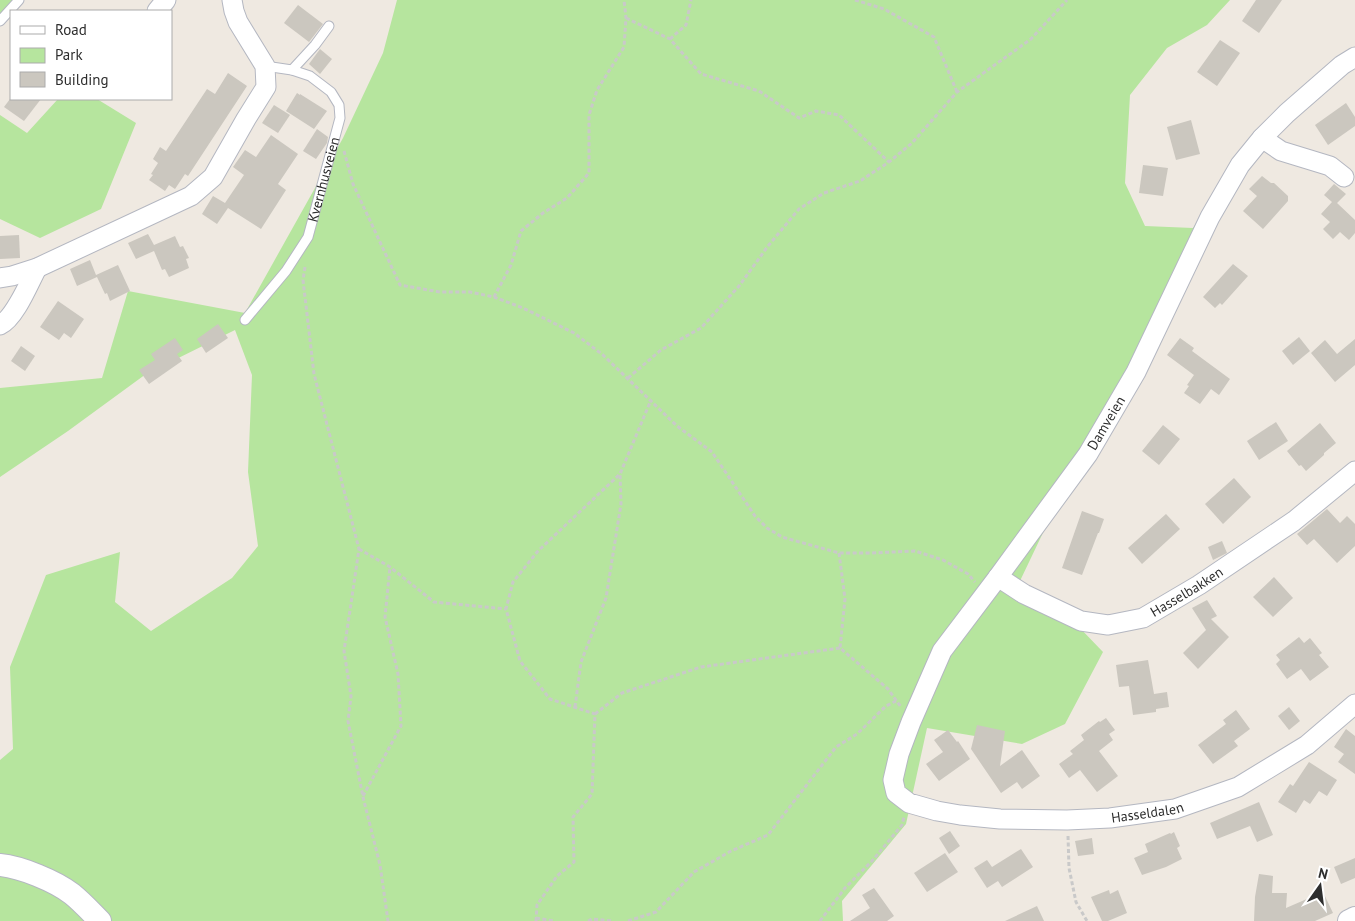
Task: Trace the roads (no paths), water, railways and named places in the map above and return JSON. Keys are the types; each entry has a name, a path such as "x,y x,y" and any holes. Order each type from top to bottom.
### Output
{"street":[{"path":"158,10 166,0"},
{"path":"0,278 36,268 191,196 213,177 266,87 265,66 238,22 228,1"},
{"name":"Damveien","path":"909,804 896,793 893,780 899,754 911,722 942,652 1088,454 1136,372 1210,217 1240,165 1286,113 1342,66 1355,58"},
{"path":"1262,138 1281,151 1330,166 1344,177"},
{"path":"0,325 4,323 18,304 36,268"},
{"name":"Hasselbakken","path":"998,577 1024,594 1081,621 1108,625 1143,618 1199,585 1294,521 1355,471"},
{"name":"Hasseldalen","path":"909,804 960,815 1000,819 1067,820 1110,818 1174,810 1238,787 1307,745 1355,704"},
{"path":"0,865 23,870 54,883 72,894 100,921"},
{"path":"1350,921 1355,918"}],"lane":[{"path":"0,21 19,0"},
{"path":"292,70 315,45 329,26"},
{"name":"Kvernhusveien","path":"246,320 286,270 308,237 340,118 338,105 331,92 310,76 292,70 265,66"}]}
